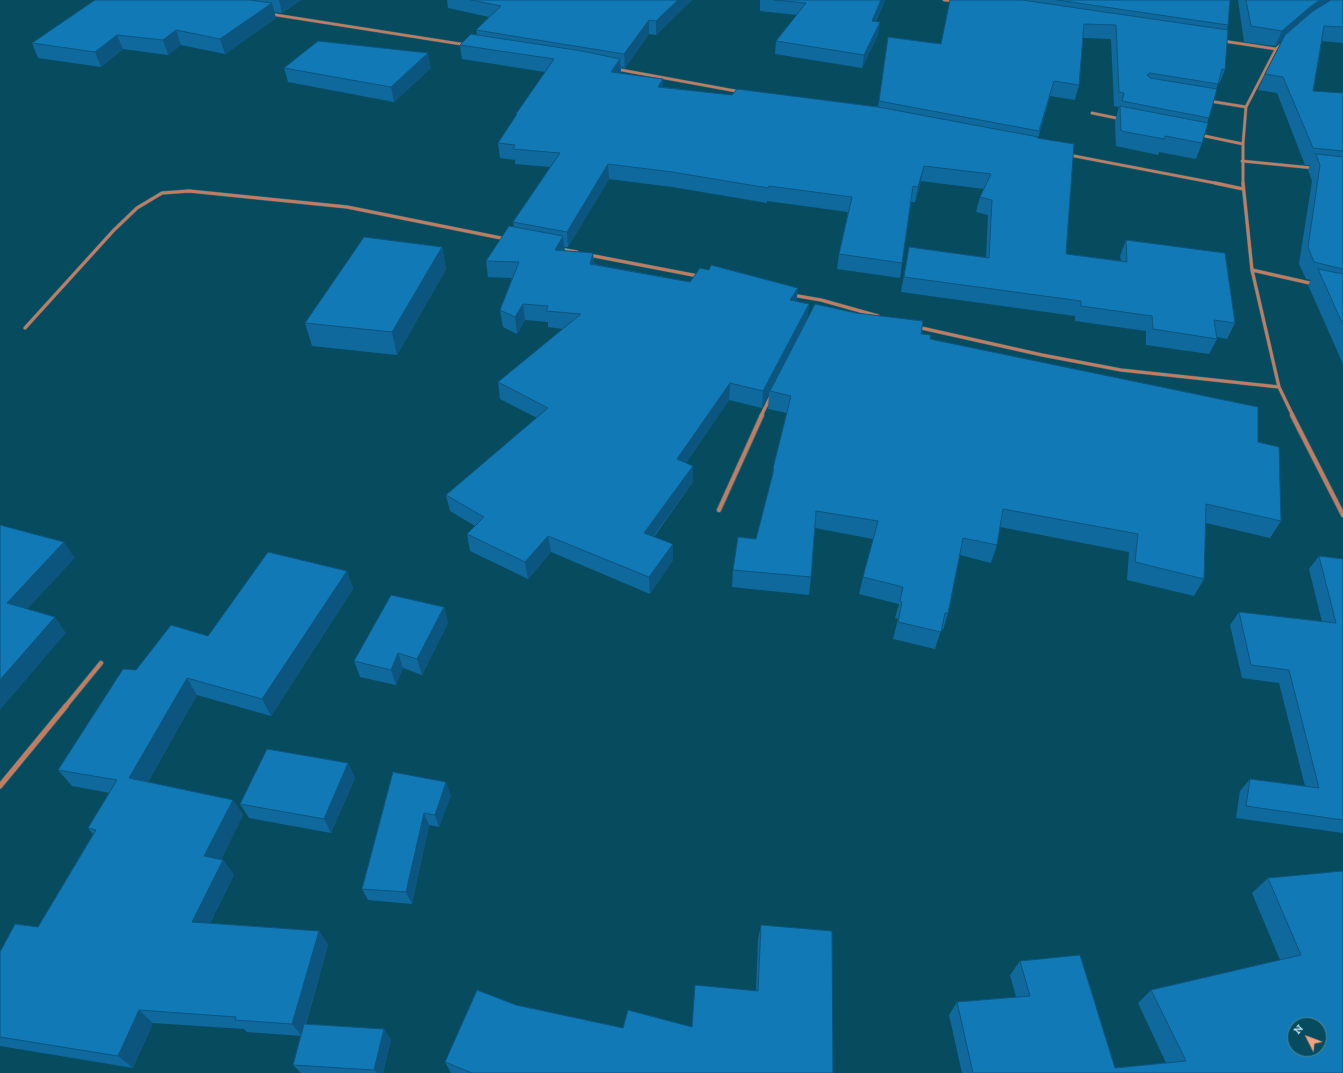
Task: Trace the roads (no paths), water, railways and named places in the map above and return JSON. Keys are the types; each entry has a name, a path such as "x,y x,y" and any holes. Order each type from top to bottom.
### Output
{"street":[{"path":"944,0 959,2"},
{"path":"265,13 475,46"},
{"path":"1288,39 1276,49 1246,107 1242,144 1243,189 1252,270 1279,387 1313,458 1343,515"},
{"path":"1222,41 1276,49"},
{"path":"614,68 744,93"},
{"path":"1207,100 1246,107"},
{"path":"1092,113 1122,119"},
{"path":"1198,134 1242,144"},
{"path":"1062,154 1243,189"},
{"path":"1242,161 1320,169"},
{"path":"25,328 114,230 137,208 162,193 189,191 347,207 510,239"},
{"path":"557,248 580,253"},
{"path":"588,255 705,278"},
{"path":"1252,270 1320,285"},
{"path":"790,294 821,300 881,317"},
{"path":"818,308 821,300"},
{"path":"911,326 1042,355 1121,370 1279,387"},
{"path":"719,510 755,428 773,392"},
{"path":"0,786 101,663"}]}
